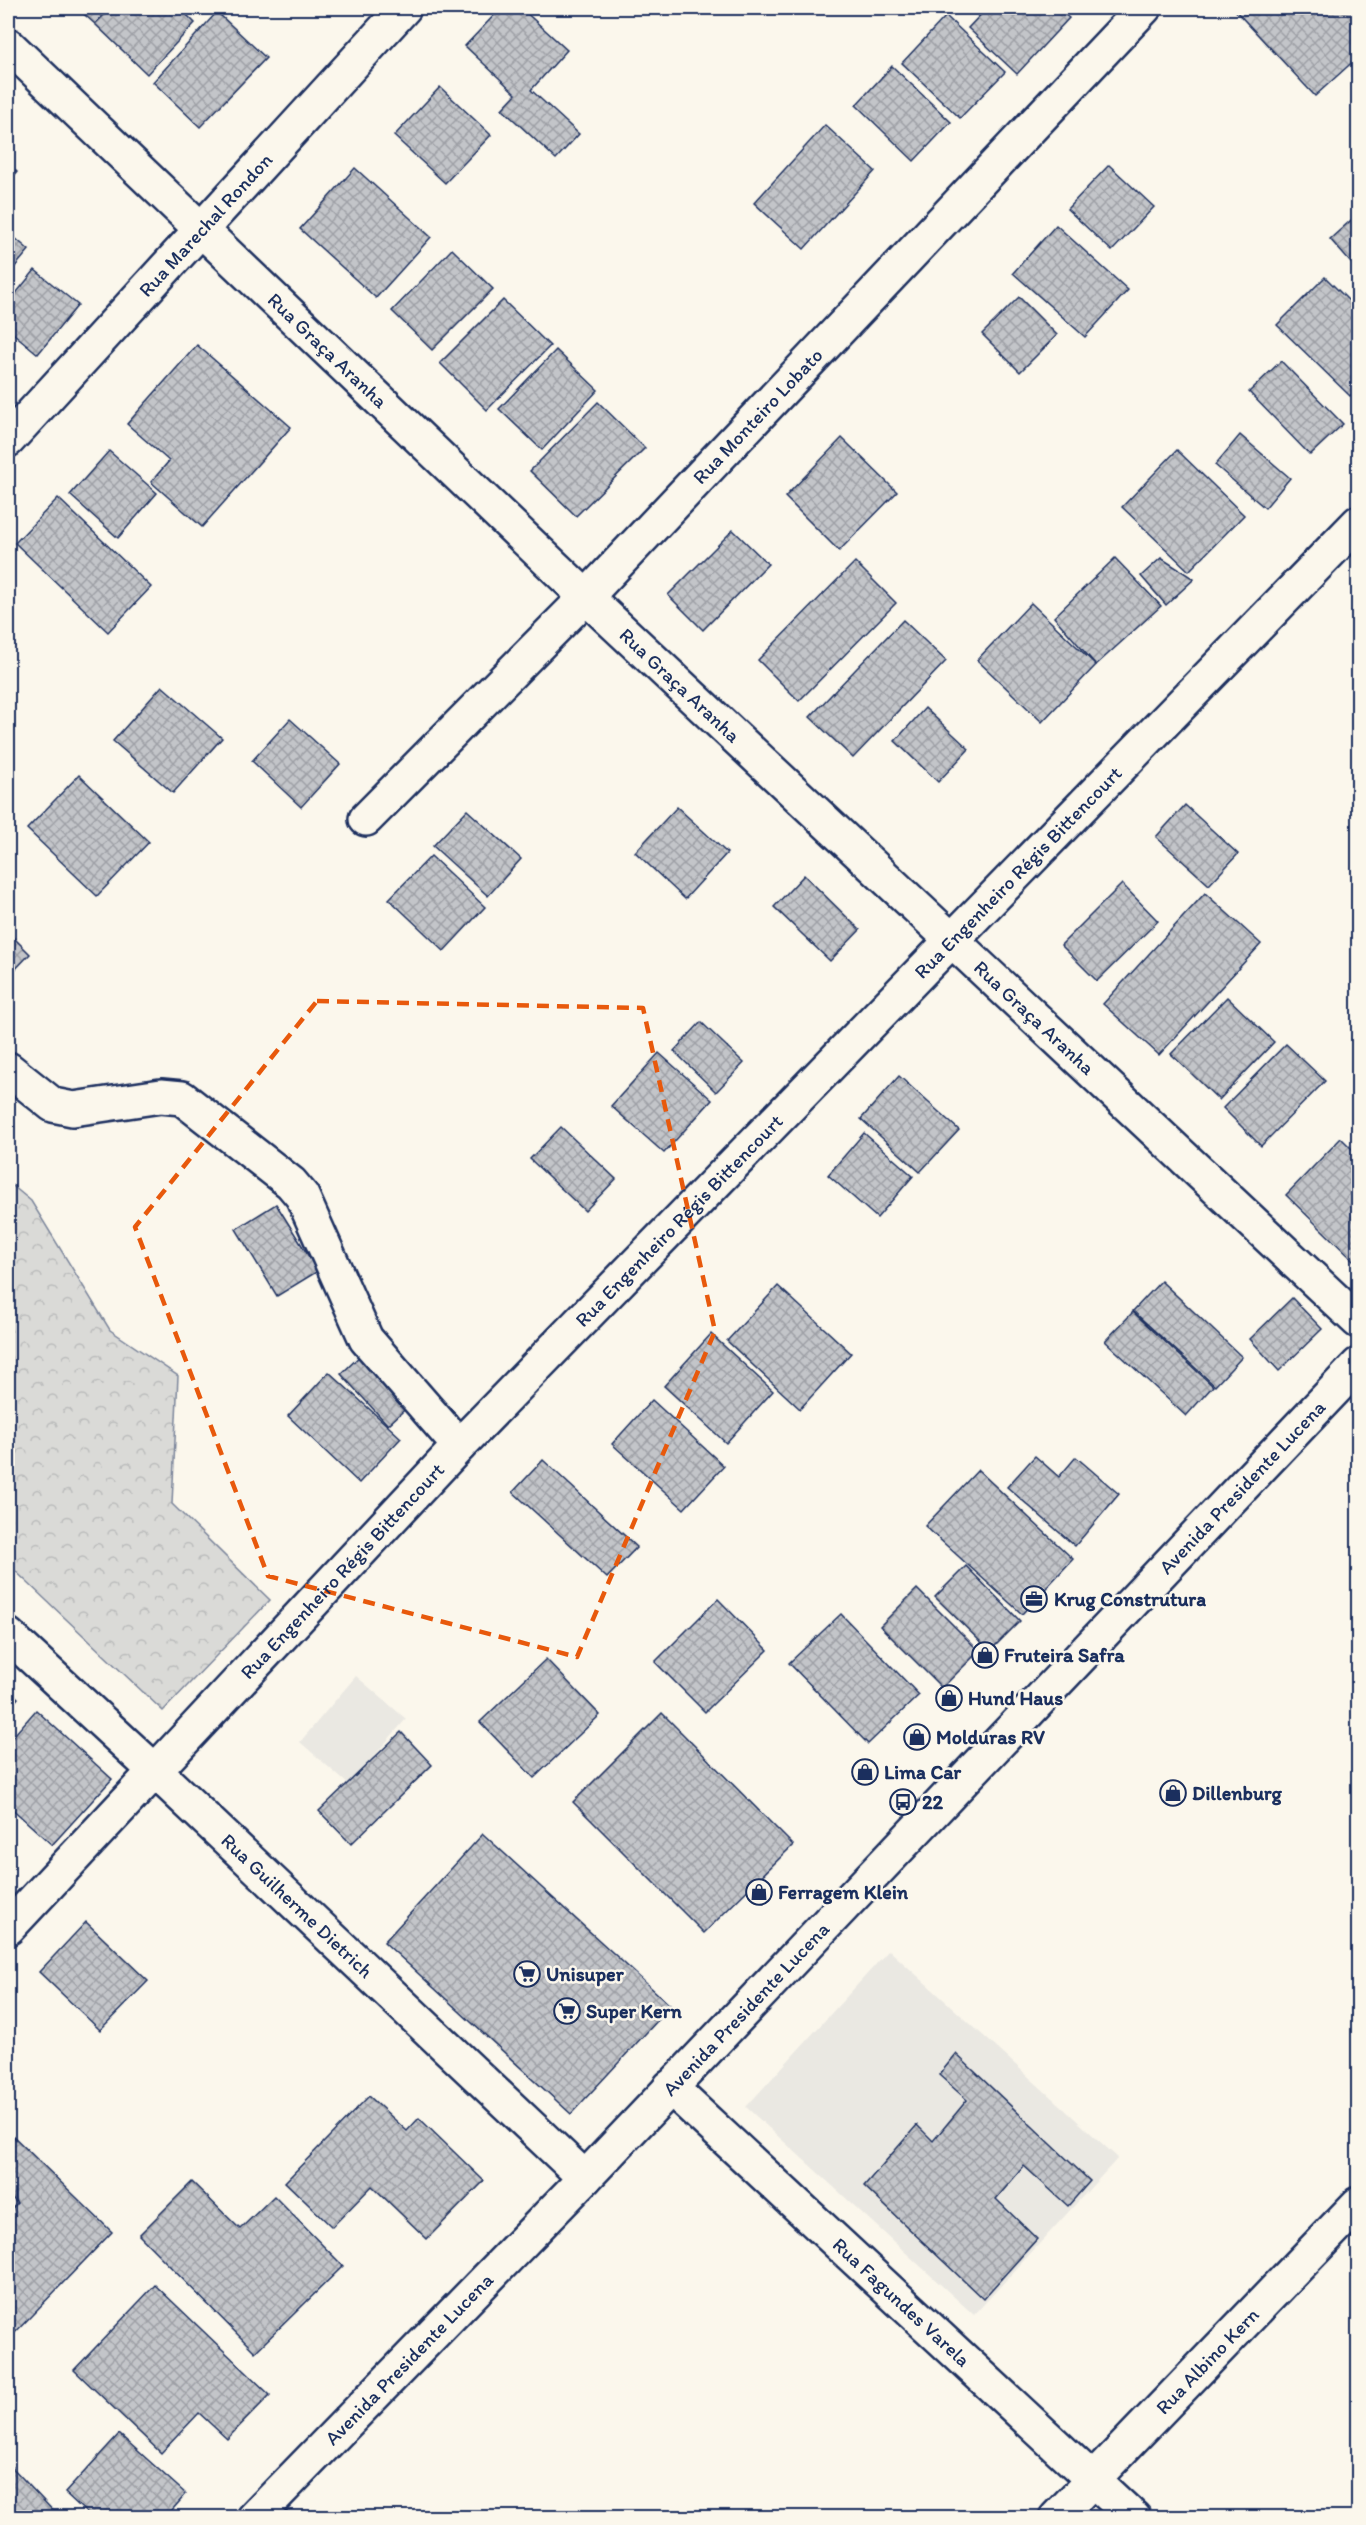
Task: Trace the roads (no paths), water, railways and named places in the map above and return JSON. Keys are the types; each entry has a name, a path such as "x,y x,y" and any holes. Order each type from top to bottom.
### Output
{"street":[{"name":"Rua Marechal Rondon","path":"8,440 404,8"},
{"name":"Rua Monteiro Lobato","path":"366,819 586,597 1144,8"},
{"name":"Rua Graça Aranha","path":"8,45 586,597 1359,1321"},
{"name":"Rua Engenheiro Régis Bittencourt","path":"8,1928 459,1446 1359,523"},
{"path":"8,1069 53,1104 73,1109 161,1096 182,1098 291,1183 302,1196 366,1340 459,1446"},
{"name":"Avenida Presidente Lucena","path":"254,2517 585,2178 1359,1365"},
{"name":"Rua Guilherme Dietrich","path":"8,1635 585,2178"},
{"name":"Rua Fagundes Varela","path":"670,2087 1134,2517"},
{"name":"Rua Albino Kern","path":"1056,2517 1359,2204"}],"place":[{"name":"Krug Construtura","path":"1034,1599"},
{"name":"Fruteira Safra","path":"985,1655"},
{"name":"Hund Haus","path":"949,1698"},
{"name":"Molduras RV","path":"917,1737"},
{"name":"Lima Car","path":"865,1772"},
{"name":"Dillenburg","path":"1173,1793"},
{"name":"22","path":"903,1802"},
{"name":"Ferragem Klein","path":"759,1892"},
{"name":"Unisuper","path":"527,1974"},
{"name":"Super Kern","path":"567,2011"}]}
